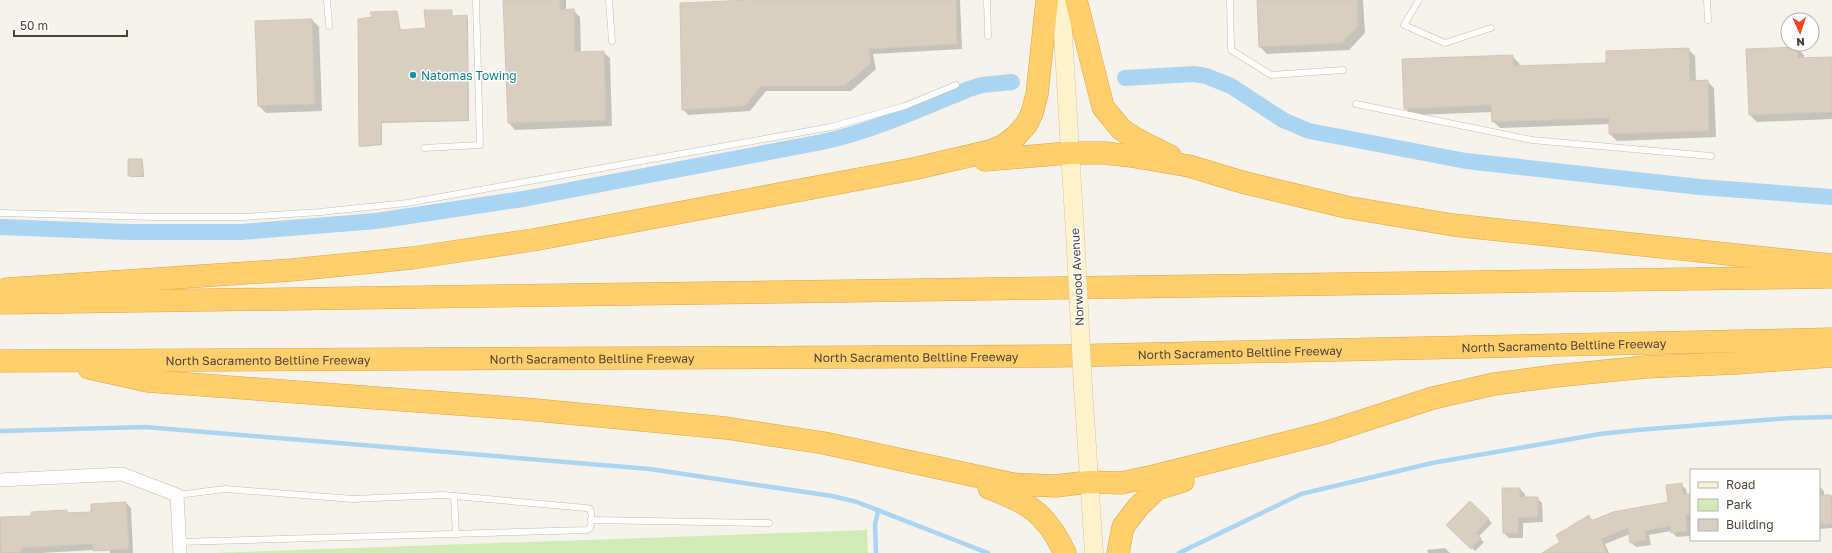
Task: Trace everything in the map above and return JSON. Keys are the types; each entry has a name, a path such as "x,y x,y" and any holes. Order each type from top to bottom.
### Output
{"highway":[{"path":"0,290 291,270 412,258 533,240 913,169 990,152 1004,145 1016,136 1026,125 1032,112 1037,94 1047,0"},
{"path":"1076,0 1102,107 1121,129 1136,139 1189,166"},
{"path":"913,169 1010,157 1069,153 1104,153 1189,166 1242,182 1346,207 1454,225 1832,264"},
{"path":"0,303 1832,277"},
{"name":"North Sacramento Beltline Freeway","path":"0,360 1052,356 1832,339"},
{"path":"1118,553 1123,527 1138,507 1157,489 1433,398 1494,384 1555,376 1646,367 1737,363 1832,356"},
{"path":"53,359 148,381 509,407 726,428 824,443 1013,484 1055,486 1089,482 1121,483 1325,433"},
{"path":"920,463 1019,501 1041,515 1057,535 1065,553"}],"main road":[{"name":"Norwood Avenue","path":"1061,0 1094,553"}],"street":[{"path":"0,480 122,474 177,496 179,548"}],"lane":[{"path":"327,0 329,26"},
{"path":"424,148 480,145 476,0"},
{"path":"609,0 612,41"},
{"path":"987,0 988,36"},
{"path":"1230,0 1231,50 1271,75 1343,70"},
{"path":"1419,0 1404,25 1445,43 1491,28"},
{"path":"1707,0 1708,20"},
{"path":"0,213 156,217 243,217 407,203 832,127 906,106 956,85"},
{"path":"1356,104 1532,140 1711,156"},
{"path":"177,496 225,489 353,499 454,496 586,508 590,509 591,520 590,528 587,530 240,541 179,548"},
{"path":"454,496 456,534"},
{"path":"591,520 769,523"}],"green space":[{"path":"867,530 868,553 214,553"}],"building":[{"path":"503,0 560,0 560,10 574,9 575,52 604,51 606,120 508,123"},
{"path":"750,0 956,0 957,44 869,49 871,63 845,86 761,86 745,106 682,110 680,3"},
{"path":"1257,0 1357,0 1358,26 1342,43 1259,47"},
{"name":"Natomas Towing","path":"424,10 452,10 452,16 467,15 468,120 381,122 381,144 359,146 358,19 372,17 370,12 397,11 400,30 426,28"},
{"path":"312,19 315,104 258,106 255,21"},
{"path":"1689,48 1690,81 1708,80 1709,131 1609,134 1609,118 1492,122 1491,105 1404,109 1402,59 1513,55 1513,66 1606,63 1606,51"},
{"path":"1780,48 1780,52 1797,52 1798,58 1832,57 1832,112 1749,115 1746,49"},
{"path":"128,159 142,159 143,176 128,176"},
{"path":"1682,483 1683,494 1690,494 1690,514 1686,514 1687,531 1671,533 1670,526 1645,531 1646,540 1630,543 1628,528 1601,539 1607,553 1542,553 1560,542 1556,535 1589,515 1591,521 1613,512 1668,502 1666,485"},
{"path":"1502,488 1520,488 1520,497 1538,497 1538,517 1518,518 1518,533 1503,533"},
{"path":"1820,495 1831,495 1832,524 1820,525"},
{"path":"1470,501 1489,519 1476,533 1481,538 1471,549 1446,525"},
{"path":"126,502 129,549 93,551 93,544 21,548 21,552 1,553 0,517 31,516 31,512 67,510 67,513 91,512 91,504"}],"waterway":[{"path":"1125,78 1194,74 1206,76 1231,86 1283,120 1309,131 1466,161 1700,187 1832,197"},
{"path":"0,227 129,232 241,232 376,221 523,199 822,142 878,126 969,89 982,85 1012,82"},
{"path":"1179,553 1301,494 1432,463 1600,434 1791,418 1832,417"},
{"path":"0,431 145,427 650,469 832,496 857,502 988,553"},
{"path":"876,553 875,525 878,511"}],"place":[{"name":"Natomas Towing","path":"413,75"}]}
